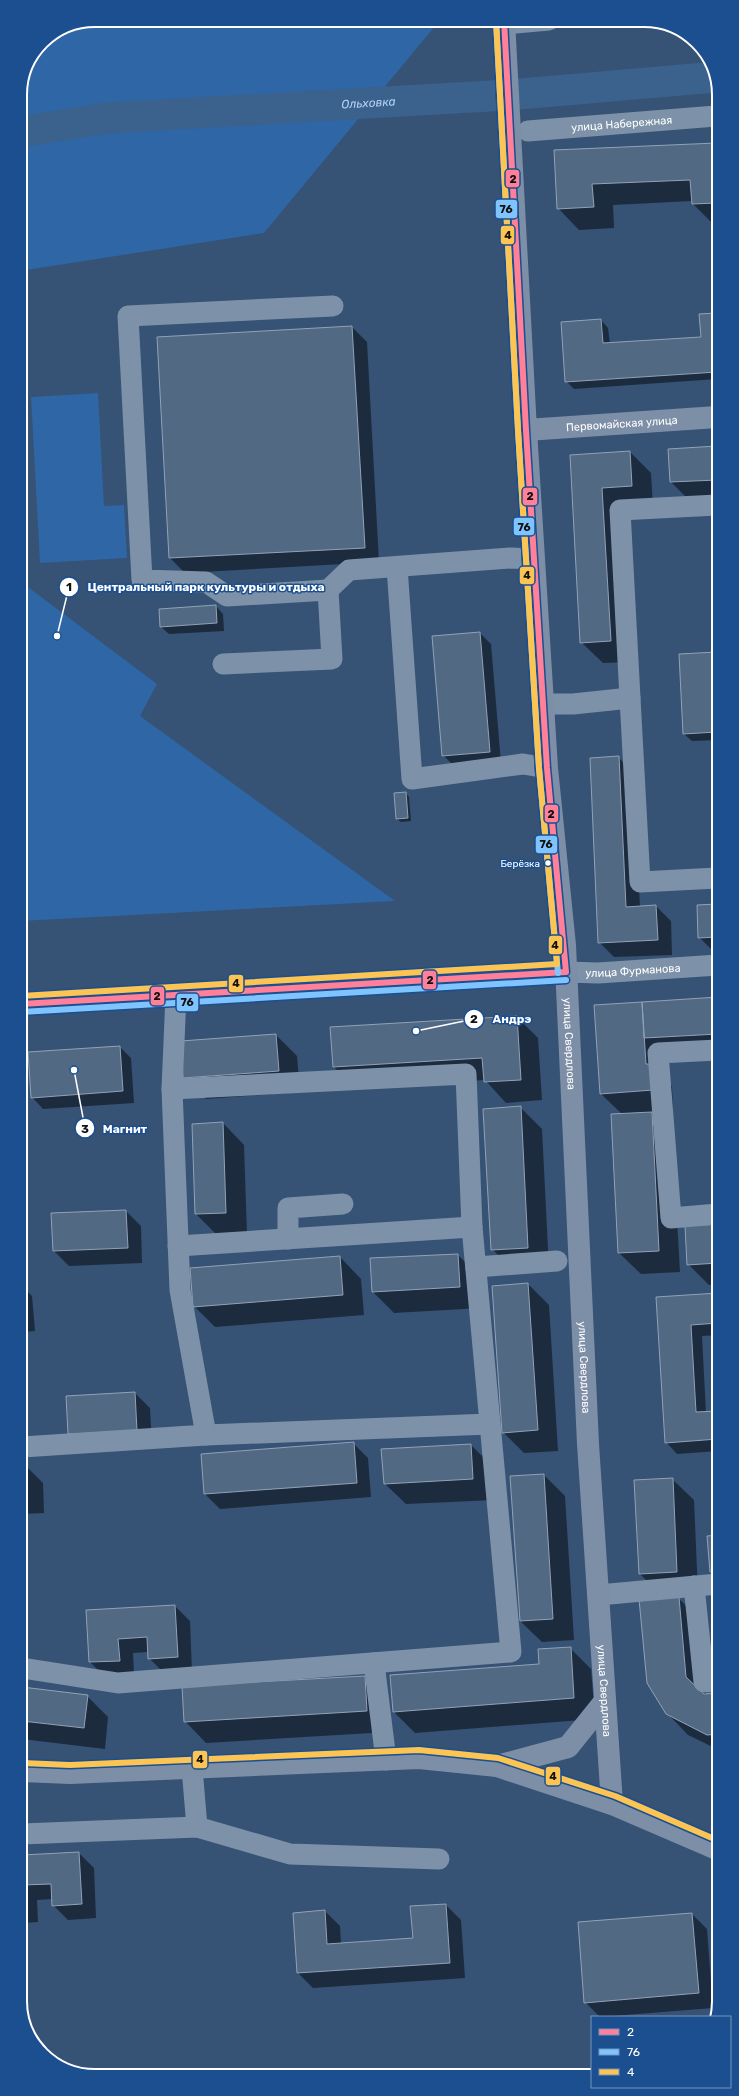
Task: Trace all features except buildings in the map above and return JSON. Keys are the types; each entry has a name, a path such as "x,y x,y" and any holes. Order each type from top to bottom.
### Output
{"main road":[{"name":"улица Свердлова","path":"504,27 506,61 519,131 526,430 547,768 566,972 588,1444 612,1804"},
{"name":"Первомайская улица","path":"526,430 712,417"},
{"name":"улица Фурманова","path":"27,1004 566,972"},
{"path":"497,1766 568,1747 605,1702"},
{"path":"27,1771 70,1773 419,1758 497,1766 612,1804 712,1847"}],"street":[{"name":"улица Набережная","path":"519,131 712,116"},
{"path":"333,306 128,316 142,580 206,582 227,596 328,590 349,570 510,558 534,559"},
{"path":"712,505 620,510 640,882 712,878"},
{"path":"397,567 412,779 523,764 547,768"},
{"path":"223,664 332,659 328,590"},
{"path":"543,704 573,704 630,698"},
{"name":"улица Фурманова","path":"566,972 598,973 712,965"},
{"path":"176,995 172,1089 180,1290 206,1435"},
{"path":"712,1050 658,1054 671,1218 712,1215"},
{"path":"27,1669 118,1683 511,1652 472,1227 466,1074 172,1089"},
{"path":"288,1239 288,1208 343,1204"},
{"path":"178,1246 472,1227"},
{"path":"476,1267 557,1261"},
{"path":"27,1447 206,1435 490,1424"},
{"path":"599,1595 712,1584"},
{"path":"694,1586 704,1682 712,1681"},
{"path":"374,1663 386,1760"},
{"path":"192,1768 197,1827"},
{"path":"27,1834 197,1827 290,1854 439,1859"}],"shaded area":[{"path":"96,27 434,27 264,233 27,270 27,91 29,78 34,65 41,54 50,44 61,36 82,28"},
{"path":"98,393 104,506 124,505 127,558 40,563 31,397"},
{"path":"27,565 28,587 157,684 140,716 395,901 27,921"}],"waterway":[{"name":"Ольховка","path":"27,131 107,118 508,95 710,78"}],"transit line":[{"name":"76","path":"496,27 518,430 539,768 558,973"},
{"name":"4","path":"27,996 557,964 539,768 518,430 496,27"},
{"name":"2","path":"504,27 526,430 547,768 566,972"},
{"name":"2","path":"27,1004 566,972"},
{"name":"76","path":"27,1012 566,980"},
{"name":"4","path":"27,1763 70,1765 419,1750 498,1758 615,1796 712,1838"}],"place":[{"name":"Центральный парк культуры и отдыха","path":"57,636"},
{"name":"Берёзка","path":"548,863"},
{"name":"Андрэ","path":"416,1031"},
{"name":"Магнит","path":"74,1070"}]}
